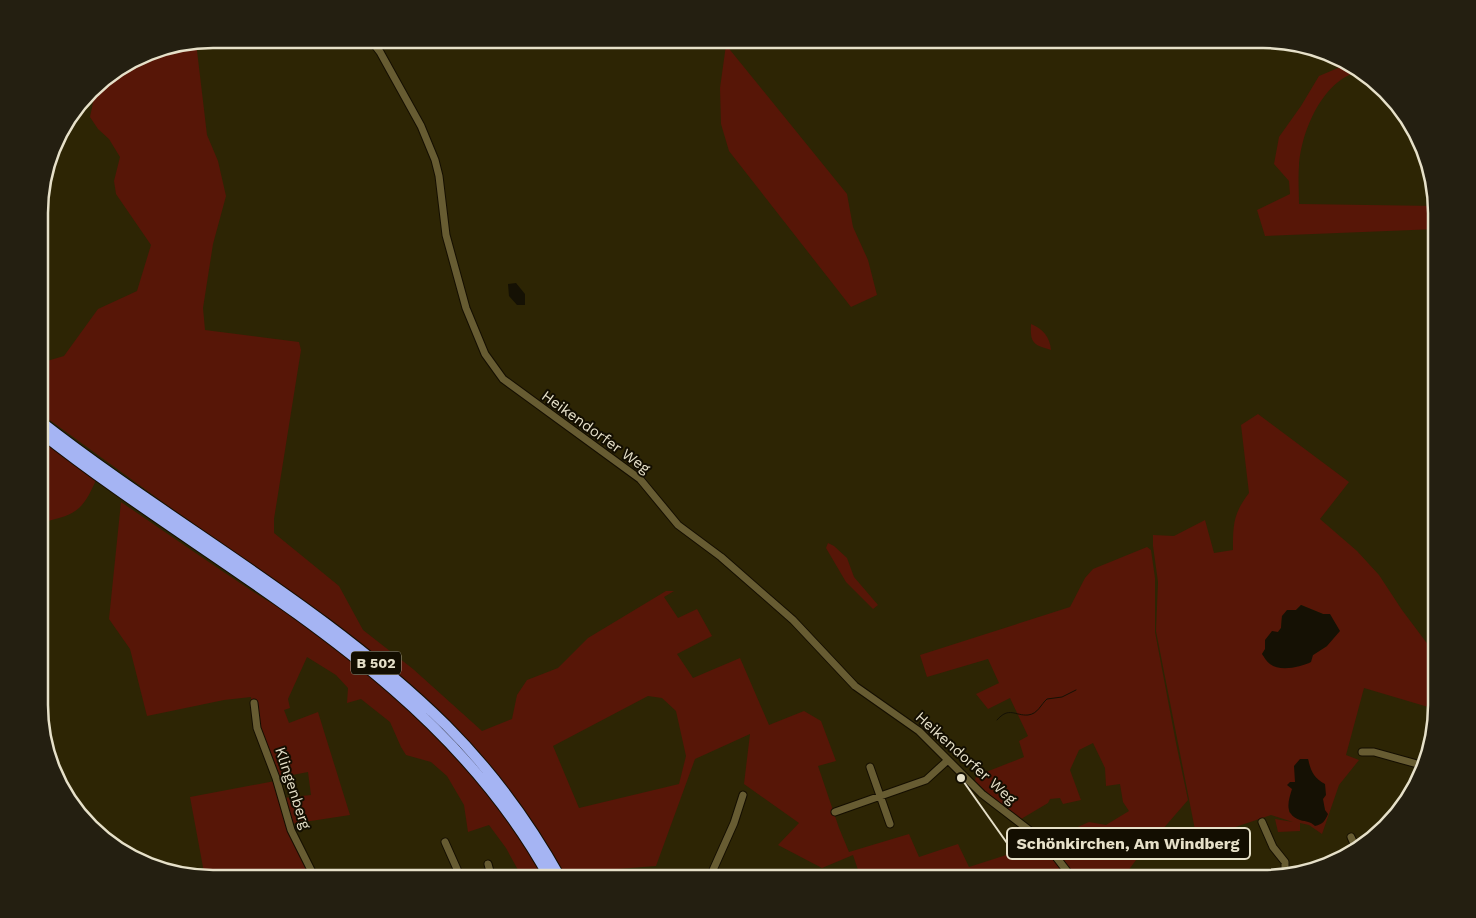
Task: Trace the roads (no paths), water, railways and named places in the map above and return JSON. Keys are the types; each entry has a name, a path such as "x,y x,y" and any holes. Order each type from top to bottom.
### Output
{"highway":[{"name":"B 502","path":"48,427 136,497 299,614 402,696 451,744 491,789 520,830 545,871"},
{"name":"B 502","path":"48,437 302,606 355,646 408,690 446,726 499,785 528,824 556,871"}],"street":[{"name":"Heikendorfer Weg","path":"377,48 421,126 435,160 439,176 446,235 466,308 485,354 496,371 510,385 640,479 678,525 721,557 793,620 855,686 874,701 909,723 993,803 1044,843 1066,870"},
{"name":"Klingenberg","path":"254,703 258,728 276,778 291,830 311,871"},
{"path":"1362,752 1374,752 1418,764"},
{"path":"835,812 926,780 948,760"},
{"path":"870,767 890,824"},
{"path":"713,871 734,823 743,795"},
{"path":"1262,822 1273,847 1285,862 1285,869"},
{"path":"1351,837 1354,843"},
{"path":"445,842 458,871"},
{"path":"488,864 490,871"}],"waterway":[{"path":"997,720 1005,713 1031,714 1037,711 1047,699 1062,697 1076,690"}],"place":[{"name":"Schönkirchen, Am Windberg","path":"961,778"}]}
